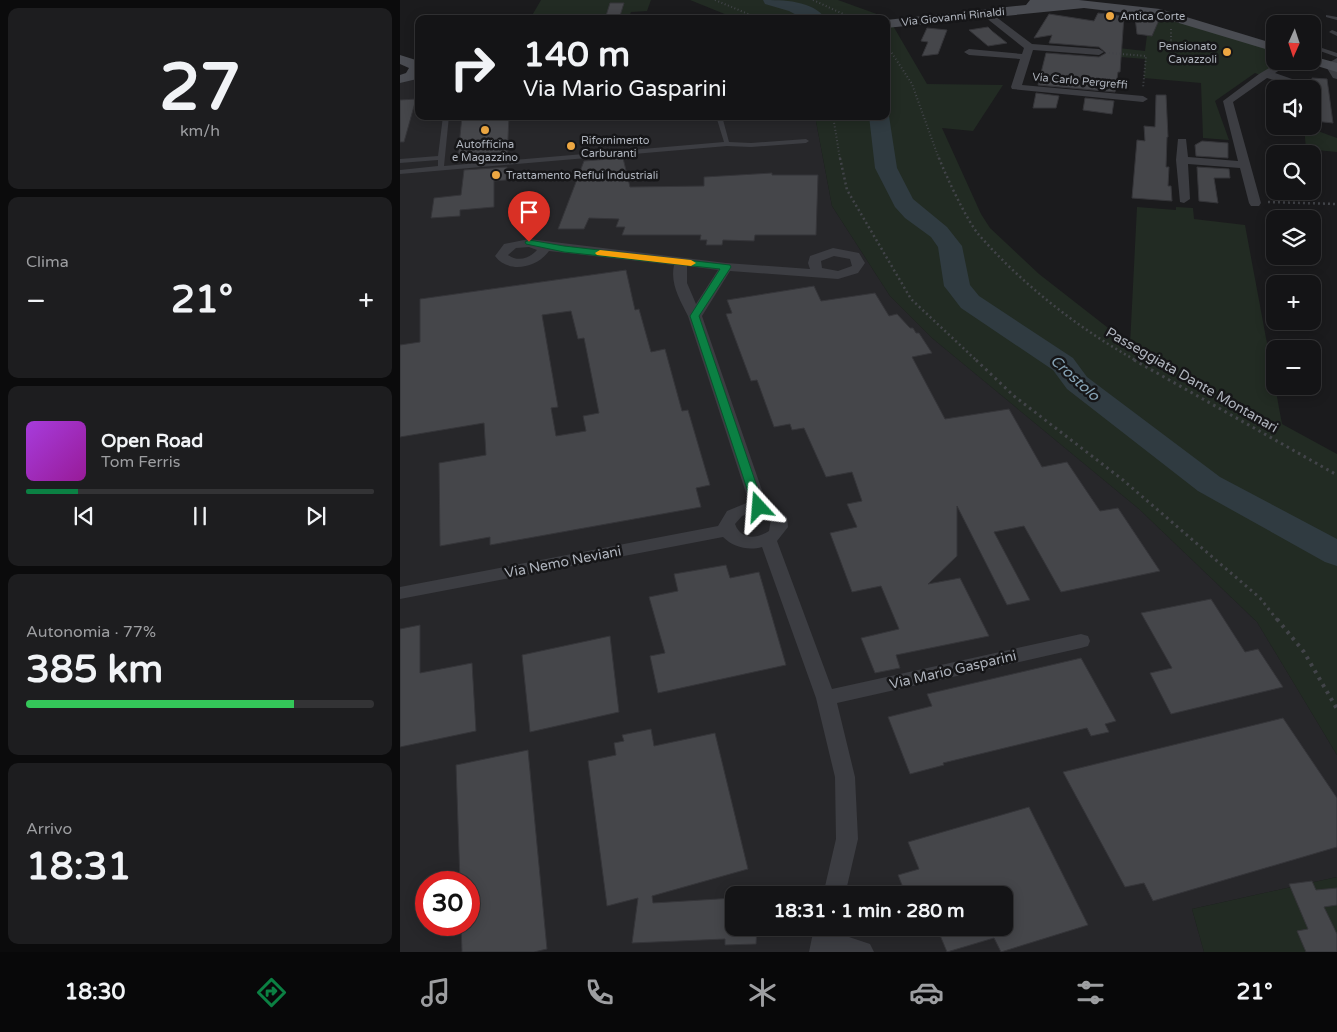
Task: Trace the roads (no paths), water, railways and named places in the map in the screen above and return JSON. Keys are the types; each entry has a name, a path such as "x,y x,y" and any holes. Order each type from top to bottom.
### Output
{"street":[{"name":"Via Giovanni Rinaldi","path":"890,24 988,15 1042,3 1120,7 1160,14 1266,45"},
{"path":"988,15 1027,52"},
{"name":"Via Carlo Pergreffi","path":"969,52 1099,52"},
{"name":"Via Carlo Pergreffi","path":"1027,52 1016,87 1143,96"},
{"path":"1321,57 1336,65"},
{"path":"400,59 413,72"},
{"path":"1260,202 1245,165 1228,101 1273,70"},
{"path":"1266,74 1285,80"},
{"path":"1182,141 1184,199"},
{"path":"1182,160 1245,165"},
{"path":"541,250 564,249 726,267 793,273 834,275 855,270 859,263 858,259 848,253 833,252 820,256 806,269 793,273"},
{"path":"681,262 679,278 683,294 694,316 759,507"},
{"path":"814,263 814,267 821,273 834,275"},
{"path":"694,316 726,267"},
{"path":"750,507 759,507 774,512 780,523 775,534 768,539 752,543 743,542 730,535 727,530 729,518 734,513 750,507"},
{"name":"Via Nemo Neviani","path":"400,593 727,530"},
{"path":"768,539 826,698 845,776 847,839 836,886"},
{"name":"Via Mario Gasparini","path":"826,698 1081,641"},
{"path":"823,940 862,952"}],"lane":[{"path":"1328,16 1337,19"},
{"path":"441,168 446,120"},
{"path":"720,120 727,144"},
{"path":"400,172 727,144 751,146 806,141"},
{"path":"400,161 441,158"}],"waterway":[{"name":"Crostolo","path":"771,0 795,7 810,15"},
{"name":"Crostolo","path":"880,120 886,168 903,202 913,213 939,232 950,246 957,286 970,302 1063,364 1077,383 1209,484 1337,554"}],"place":[{"name":"Antica Corte","path":"1110,16"},
{"name":"Pensionato Cavazzoli","path":"1227,52"},
{"name":"Autofficina e Magazzino","path":"485,130"},
{"name":"Rifornimento Carburanti","path":"571,146"},
{"name":"Trattamento Reflui Industriali","path":"496,175"}]}
